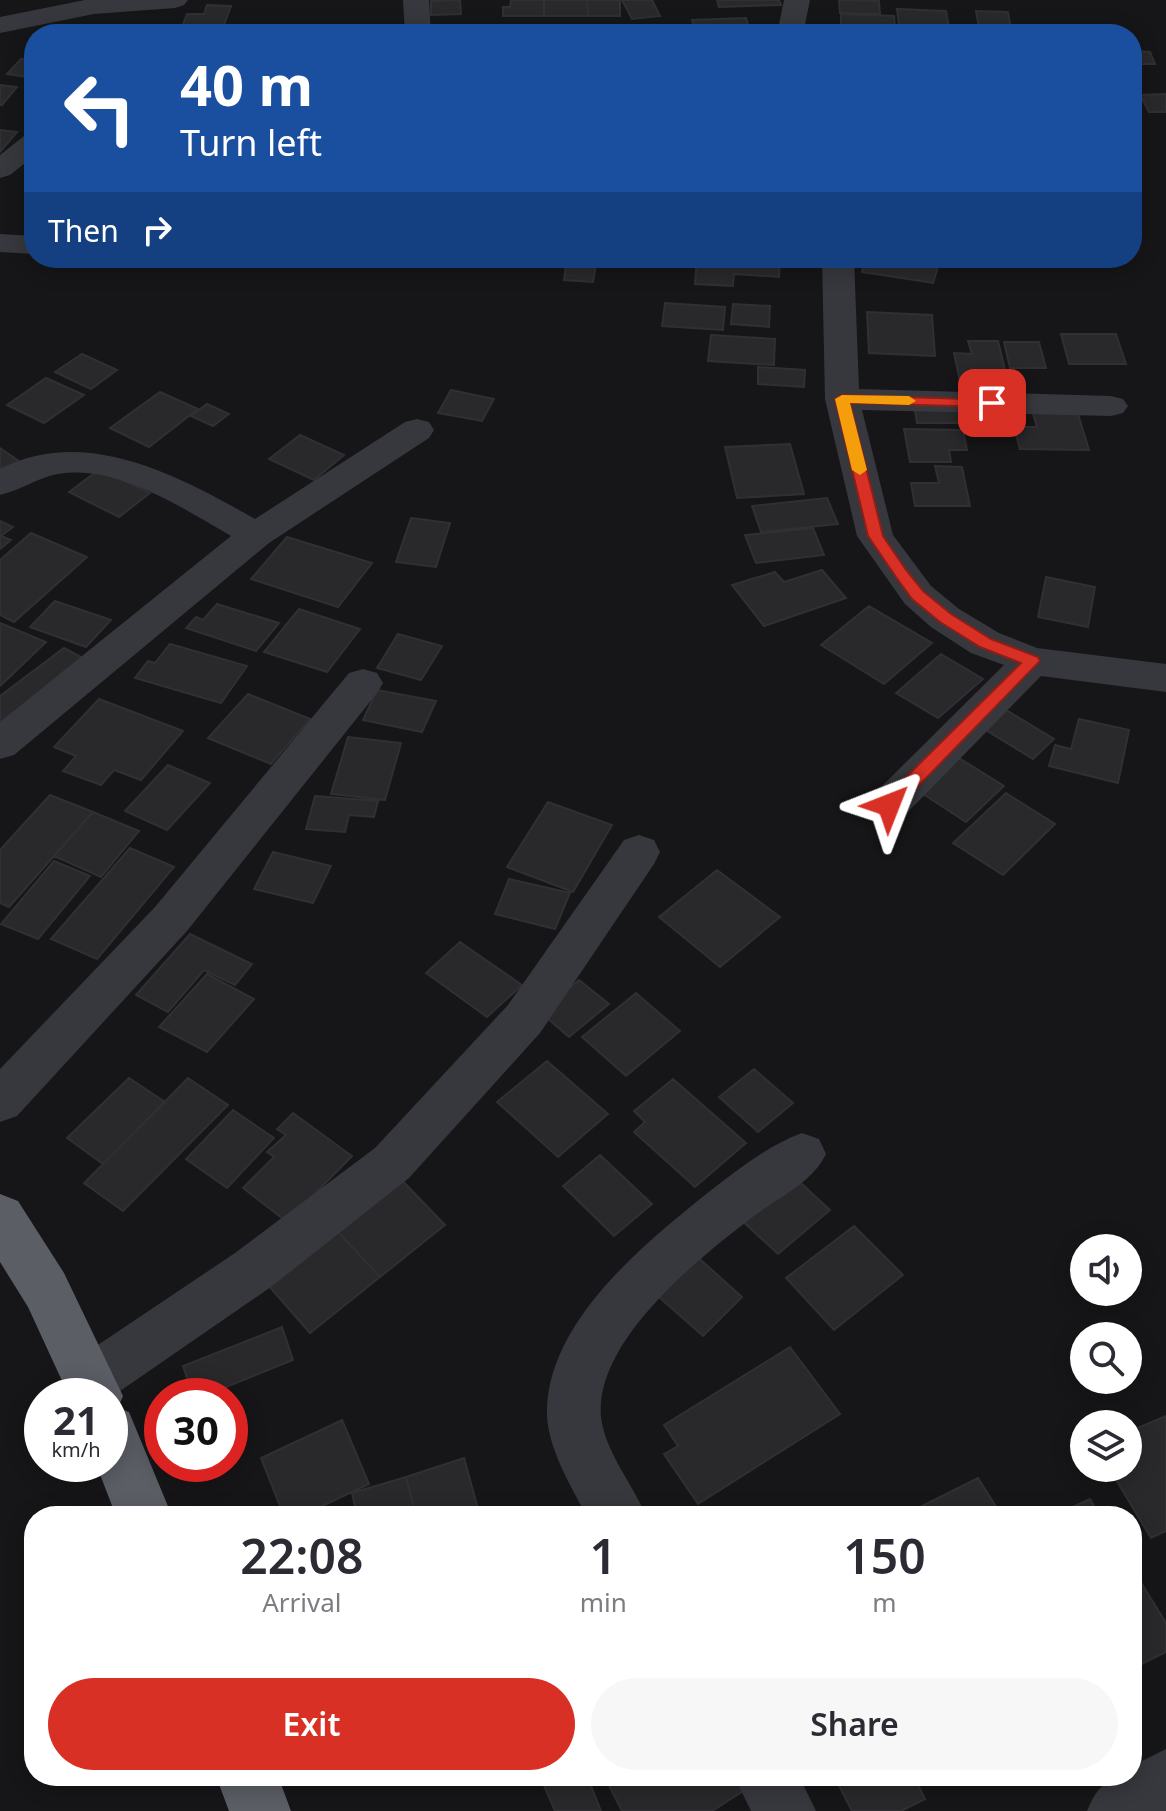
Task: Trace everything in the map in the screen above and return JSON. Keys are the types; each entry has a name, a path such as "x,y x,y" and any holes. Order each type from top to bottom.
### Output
{"highway":[{"path":"0,1217 46,1290 88,1378"},
{"path":"128,1476 140,1506"},
{"path":"251,1786 260,1811"}],"street":[{"path":"0,25 94,6 175,0"},
{"path":"416,0 417,24"},
{"path":"792,24 797,0"},
{"path":"129,24 142,3"},
{"path":"0,243 24,244"},
{"path":"838,268 842,399 875,536 901,574 918,595 945,618 985,643 1032,661 1166,678"},
{"path":"842,399 1111,406"},
{"path":"0,744 256,535 417,430"},
{"path":"0,484 39,464 80,461 144,477 186,496 256,535"},
{"path":"889,805 1032,661"},
{"path":"0,1101 171,919 363,683"},
{"path":"108,1378 392,1163 524,1019 639,852"},
{"path":"612,1506 586,1459 573,1413 578,1373 612,1315 663,1264 721,1211 802,1154"},
{"path":"1118,1811 1166,1780"},
{"path":"771,1786 785,1811"}],"building":[{"path":"460,0 461,14 431,15 431,1"},
{"path":"511,0 544,0 544,16 503,16 503,7 510,7"},
{"path":"544,0 587,0 588,16 544,16"},
{"path":"587,0 620,0 620,16 588,16"},
{"path":"622,0 652,0 660,16 632,19"},
{"path":"717,0 779,0 781,5 719,7"},
{"path":"839,0 879,1 880,14 840,13"},
{"path":"207,5 231,6 224,24 183,24 187,14 204,14"},
{"path":"897,9 946,11 948,24 899,24"},
{"path":"976,11 1008,12 1010,24 978,24"},
{"path":"841,14 894,16 895,24 841,24"},
{"path":"746,18 748,24 693,24 692,20"},
{"path":"1142,52 1150,52 1155,64 1142,64"},
{"path":"21,59 24,59 24,77 7,74"},
{"path":"0,85 17,87 2,105 0,105"},
{"path":"1166,94 1166,112 1149,112 1142,95"},
{"path":"0,130 17,132 0,152"},
{"path":"566,268 595,268 593,282 564,280"},
{"path":"696,268 779,268 779,277 734,274 733,286 695,284"},
{"path":"863,268 938,268 933,283 862,272"},
{"path":"665,303 725,307 723,330 662,326"},
{"path":"733,304 770,306 769,327 731,324"},
{"path":"867,312 932,315 935,356 869,353"},
{"path":"1061,334 1116,334 1126,364 1069,364"},
{"path":"711,335 775,339 774,365 708,361"},
{"path":"968,341 998,341 1008,382 960,381 954,353 972,354"},
{"path":"1004,342 1039,342 1046,368 1010,368"},
{"path":"82,354 117,370 91,389 55,372"},
{"path":"758,367 805,370 804,387 758,384"},
{"path":"46,378 84,395 44,423 7,405"},
{"path":"451,390 494,399 482,421 438,413"},
{"path":"160,392 198,409 149,447 110,428"},
{"path":"207,404 229,414 213,426 191,416"},
{"path":"914,404 988,405 993,423 917,423"},
{"path":"1032,410 1077,411 1089,450 1020,449 1014,427 1037,427"},
{"path":"904,429 963,430 967,450 949,450 951,462 910,462"},
{"path":"300,435 344,455 314,480 269,459"},
{"path":"790,444 804,494 737,498 725,447"},
{"path":"0,448 23,464 0,477"},
{"path":"935,466 962,467 970,506 915,506 911,483 939,483"},
{"path":"100,469 150,493 119,517 69,492"},
{"path":"827,498 838,524 761,532 752,506"},
{"path":"411,518 450,523 436,567 396,562"},
{"path":"0,521 13,527 1,536 11,540 0,549"},
{"path":"813,528 824,555 756,563 745,535"},
{"path":"31,533 87,557 14,622 0,615 0,560"},
{"path":"287,537 372,563 338,607 251,579"},
{"path":"822,570 846,598 764,626 732,585 775,572 784,582"},
{"path":"1046,577 1095,587 1088,627 1038,617"},
{"path":"55,601 111,620 86,647 30,627"},
{"path":"217,604 279,623 256,651 186,628 196,617 203,620"},
{"path":"869,606 932,643 884,684 821,645"},
{"path":"299,609 360,629 327,672 264,652"},
{"path":"0,623 46,642 0,686"},
{"path":"398,634 442,646 421,680 377,668"},
{"path":"170,644 247,666 221,703 135,678 148,661 155,663"},
{"path":"64,648 92,663 0,735 0,696"},
{"path":"941,654 983,679 938,718 896,693"},
{"path":"377,690 436,701 422,732 363,720"},
{"path":"248,694 310,719 271,764 208,738"},
{"path":"99,699 183,731 141,780 114,770 101,785 63,771 76,756 54,747"},
{"path":"1003,708 1054,739 1033,759 981,727"},
{"path":"1079,719 1129,730 1118,783 1049,766 1055,745 1071,749"},
{"path":"348,737 401,743 385,800 331,794"},
{"path":"959,758 1004,786 966,822 920,792"},
{"path":"168,765 210,783 167,830 125,811"},
{"path":"1006,793 1055,824 1003,875 953,843"},
{"path":"50,795 93,812 9,907 0,903 0,850"},
{"path":"315,796 378,801 374,817 349,815 345,832 306,829"},
{"path":"548,802 612,825 573,892 507,867"},
{"path":"93,812 139,831 101,877 54,856"},
{"path":"130,848 174,867 97,959 51,939"},
{"path":"273,852 331,866 313,903 254,889"},
{"path":"54,861 90,876 38,939 1,924"},
{"path":"717,870 780,917 720,967 659,917"},
{"path":"509,879 570,893 555,929 495,914"},
{"path":"190,934 252,964 235,985 204,970 168,1012 136,995"},
{"path":"460,942 522,985 487,1017 426,973"},
{"path":"207,974 254,999 207,1052 159,1027"},
{"path":"579,980 609,1004 569,1037 540,1012"},
{"path":"636,993 680,1031 626,1076 582,1037"},
{"path":"547,1061 608,1114 558,1157 497,1102"},
{"path":"754,1069 793,1103 758,1132 719,1097"},
{"path":"129,1078 165,1102 103,1164 67,1138"},
{"path":"188,1078 228,1105 123,1211 84,1183"},
{"path":"673,1079 746,1143 695,1187 634,1132 645,1122 634,1111"},
{"path":"233,1110 274,1138 227,1188 186,1159"},
{"path":"293,1113 352,1156 287,1222 243,1188 274,1157 267,1152 286,1135 277,1129"},
{"path":"600,1155 652,1204 614,1236 563,1186"},
{"path":"394,1172 445,1225 380,1277 329,1222"},
{"path":"791,1174 830,1210 778,1254 739,1218"},
{"path":"329,1222 380,1277 310,1333 260,1276"},
{"path":"854,1226 903,1275 834,1330 786,1278"},
{"path":"692,1252 742,1297 703,1336 652,1291"},
{"path":"282,1327 293,1360 248,1378 187,1378 183,1366"},
{"path":"790,1347 840,1414 698,1504 664,1454 678,1446 664,1425"},
{"path":"1166,1416 1166,1531 1151,1538 1142,1523 1142,1506 1132,1506 1117,1482 1142,1482 1142,1426"},
{"path":"342,1420 369,1484 322,1506 280,1506 261,1458"},
{"path":"464,1458 477,1506 413,1506 406,1477"},
{"path":"406,1477 413,1506 355,1506 352,1493"},
{"path":"978,1478 996,1506 922,1506"},
{"path":"1090,1499 1094,1506 1075,1506"},
{"path":"1142,1584 1166,1623 1166,1652 1142,1664"},
{"path":"544,1786 591,1786 601,1811 555,1811"},
{"path":"609,1786 748,1788 712,1811 622,1811"},
{"path":"839,1786 918,1786 925,1799 901,1811 852,1811"}],"slow traffic":[{"path":"860,470 842,399 909,401"}],"route":[{"path":"889,805 1032,661 985,643 945,618 918,595 901,574 875,536 842,399 992,403"}]}
